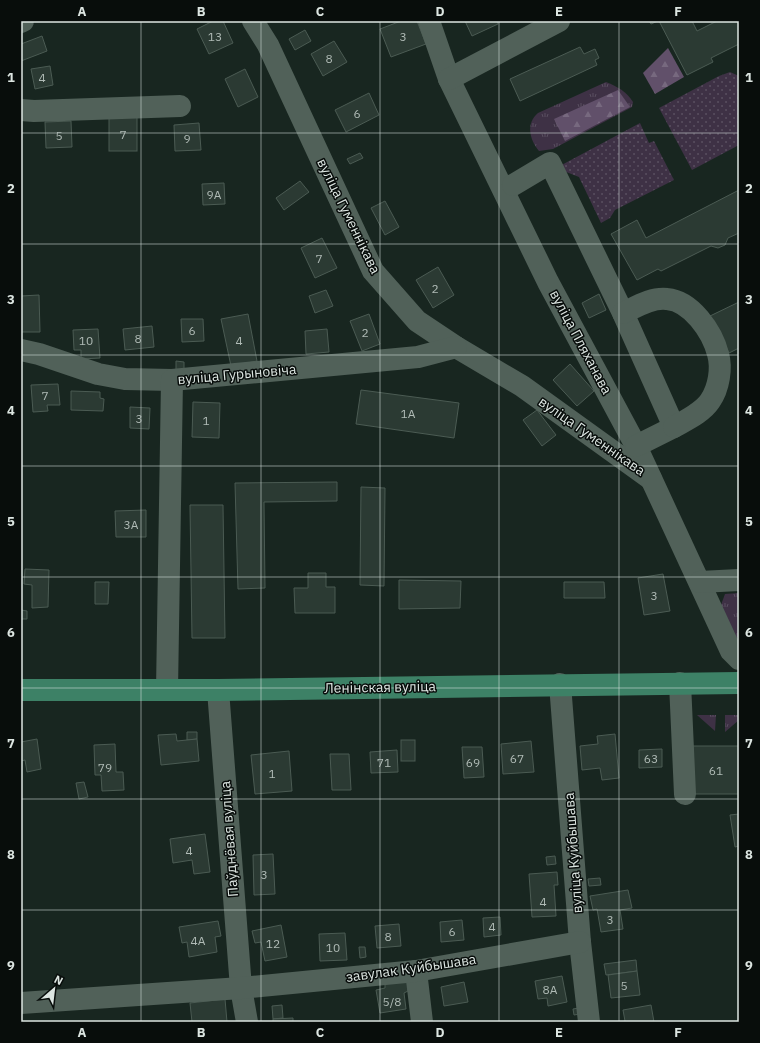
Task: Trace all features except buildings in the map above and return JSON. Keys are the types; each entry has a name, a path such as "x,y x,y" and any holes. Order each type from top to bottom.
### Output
{"main road":[{"name":"Ленінская вуліца","path":"21,690 218,690 560,684 739,683"}],"street":[{"name":"вуліца Гуменнікава","path":"253,21 268,45 372,271 417,321 456,347 522,386 652,479"},
{"name":"вуліца Пляханава","path":"429,21 449,79 548,282 636,446 731,651 739,659"},
{"path":"449,79 559,21"},
{"path":"21,110 34,111 180,106"},
{"path":"513,185 550,163 623,312 674,427"},
{"path":"623,312 654,300 667,298 681,303 694,311 703,323 718,354 717,387 710,401 702,411 636,446"},
{"name":"вуліца Гурыновіча","path":"21,350 39,354 98,374 125,379 172,380 418,357 456,347"},
{"path":"167,690 172,380"},
{"path":"700,582 739,580"},
{"path":"680,683 685,794"},
{"name":"вуліца Куйбышава","path":"560,684 580,942 589,1022"},
{"name":"Паўднёвая вуліца","path":"218,690 241,988 247,1022"},
{"name":"завулак Куйбышава","path":"241,988 416,970 580,942"},
{"path":"416,970 422,1022"},
{"path":"21,1003 241,988"}],"green space":[{"path":"668,48 684,77 655,94 643,73"},
{"path":"730,72 739,76 739,145 692,170 659,108 719,76"},
{"path":"606,82 625,92 633,102 632,107 553,149 539,151 533,141 530,131 530,126 534,117 538,113"},
{"path":"618,90 630,107 565,141 554,119"},
{"path":"640,123 649,143 654,141 674,180 615,210 610,218 601,223 579,177 556,168"},
{"path":"739,593 739,653 721,605 725,594"},
{"path":"697,715 716,715 715,731"},
{"path":"725,715 739,715 739,720 725,732"}]}
